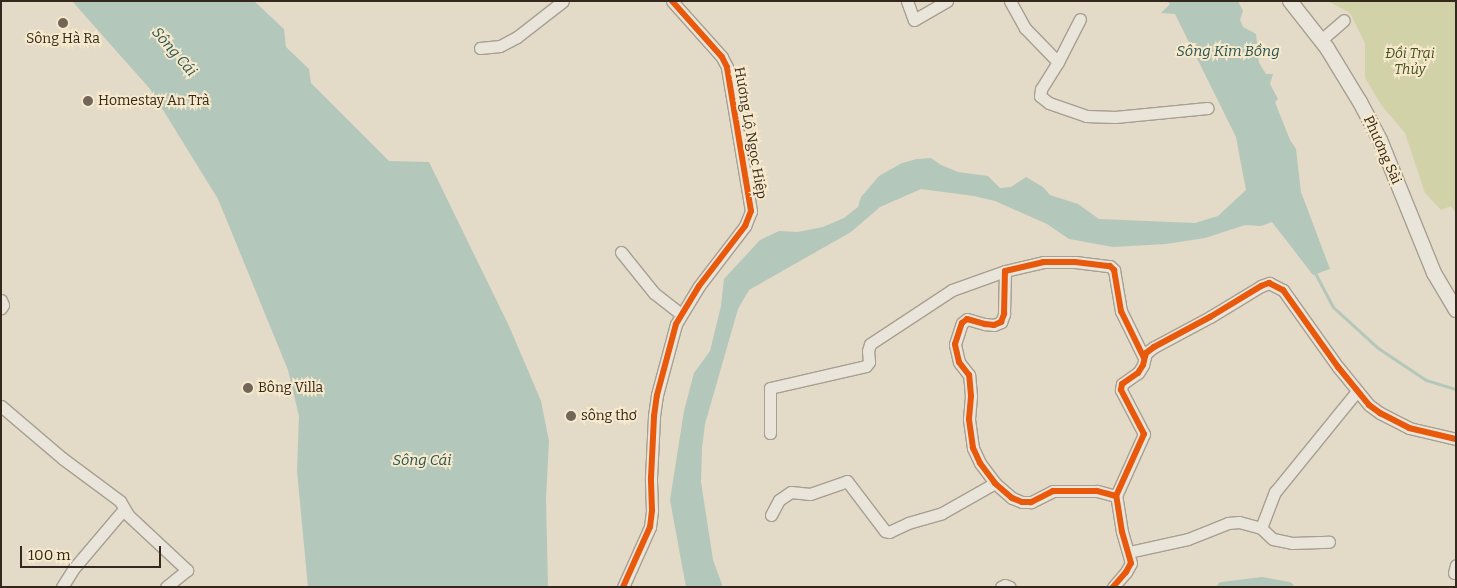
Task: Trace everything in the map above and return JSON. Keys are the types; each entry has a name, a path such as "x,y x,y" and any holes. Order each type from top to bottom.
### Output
{"street":[{"path":"480,48 500,46 517,37 563,1"},
{"name":"Hương Lộ Ngọc Hiệp","path":"623,587 650,527 652,510 652,444 657,394 676,324 699,286 745,226 751,211 727,67 722,57 672,1"},
{"path":"907,1 914,20 947,1"},
{"path":"1010,1 1025,28 1058,62"},
{"name":"Phương Sài","path":"1290,1 1321,40 1352,87 1372,126 1434,273 1456,310"},
{"path":"1080,19 1058,62 1041,89 1040,96 1049,103 1076,114 1115,117 1208,108"},
{"path":"1321,40 1344,20"},
{"path":"621,252 654,293 681,314"},
{"path":"770,433 770,388 866,366 870,344 952,290 1005,271 1043,262 1110,266 1114,270 1120,311 1144,358"},
{"path":"1005,271 1004,314 1001,322 994,325 967,319 962,323 955,344 959,362 969,375 971,396 969,427 973,448 980,463 995,483 1012,498 1022,502 1031,502 1053,492 1061,491 1097,491 1116,496"},
{"path":"1113,587 1131,563 1122,532 1116,496 1144,434 1121,390 1122,384 1138,373 1143,365 1146,353 1160,342 1181,333 1261,286 1269,283 1283,290 1310,331 1369,405 1395,422 1409,428 1456,439"},
{"path":"1,300 3,305 1,308"},
{"path":"1261,528 1275,492 1357,391"},
{"path":"1,406 62,458 120,501 124,509 187,570 166,587"},
{"path":"771,515 776,504 791,492 810,494 847,481 885,531 890,532 908,523 942,513 975,492 995,483"},
{"path":"62,587 74,568 124,509"},
{"path":"1129,552 1188,539 1228,522 1239,522 1261,528 1274,539 1292,543 1329,542"},
{"path":"1001,587 1005,585 1010,587"}],"green space":[{"name":"Đồi Trại Thủy","path":"1328,1 1456,1 1456,213 1451,206 1441,210 1425,193 1405,133 1382,106 1365,78 1365,43 1350,13"}],"water":[{"name":"Sông Cái","path":"72,1 254,1 284,29 286,47 309,69 311,83 389,161 429,162 509,326 541,401 549,441 546,499 548,587 308,587 297,471 299,416 288,370 218,199 150,89"},
{"name":"Sông Kim Bồng","path":"1167,1 1238,1 1243,11 1240,20 1243,27 1256,34 1259,63 1266,74 1273,74 1270,84 1278,99 1275,102 1290,140 1296,149 1301,192 1330,269 1313,275 1272,222 1261,226 1245,225 1205,238 1166,244 1113,247 1069,239 1047,224 995,201 974,196 921,189 880,207 851,232 749,290 738,309 705,424 702,448 701,482 713,560 723,587 686,587 670,500 684,411 694,373 710,351 721,306 724,279 760,240 779,231 798,232 823,227 844,218 858,207 861,197 879,176 902,163 917,159 931,158 941,165 958,172 988,176 1000,188 1011,187 1026,177 1043,187 1050,195 1078,204 1099,219 1195,223 1218,216 1246,190 1236,137 1175,14 1161,13 1170,4"}],"waterway":[{"path":"1314,271 1333,307 1378,348 1426,380 1456,389"},
{"path":"1222,587 1261,582 1289,587"}],"cycle path":[{"path":"623,587 650,527 654,416 657,395 676,324 699,286 745,226 751,211 727,67 722,57 672,1"},
{"path":"1116,496 1097,491 1053,491 1031,502 1022,502 1012,498 995,483 980,463 973,448 969,419 971,396 969,375 959,362 955,344 962,323 967,319 994,325 1001,322 1004,314 1005,271 1043,262 1075,262 1110,266 1114,270 1121,311 1144,358"},
{"path":"1113,587 1131,563 1122,532 1116,496 1144,434 1121,390 1122,384 1138,373 1143,365 1146,353 1154,347 1210,317 1261,286 1269,283 1283,290 1338,367 1369,405 1409,428 1456,439"}],"place":[{"name":"Sông Hà Ra","path":"63,23"},
{"name":"Homestay An Trà","path":"88,101"},
{"name":"Bông Villa","path":"248,388"},
{"name":"sông thơ","path":"571,416"}]}
